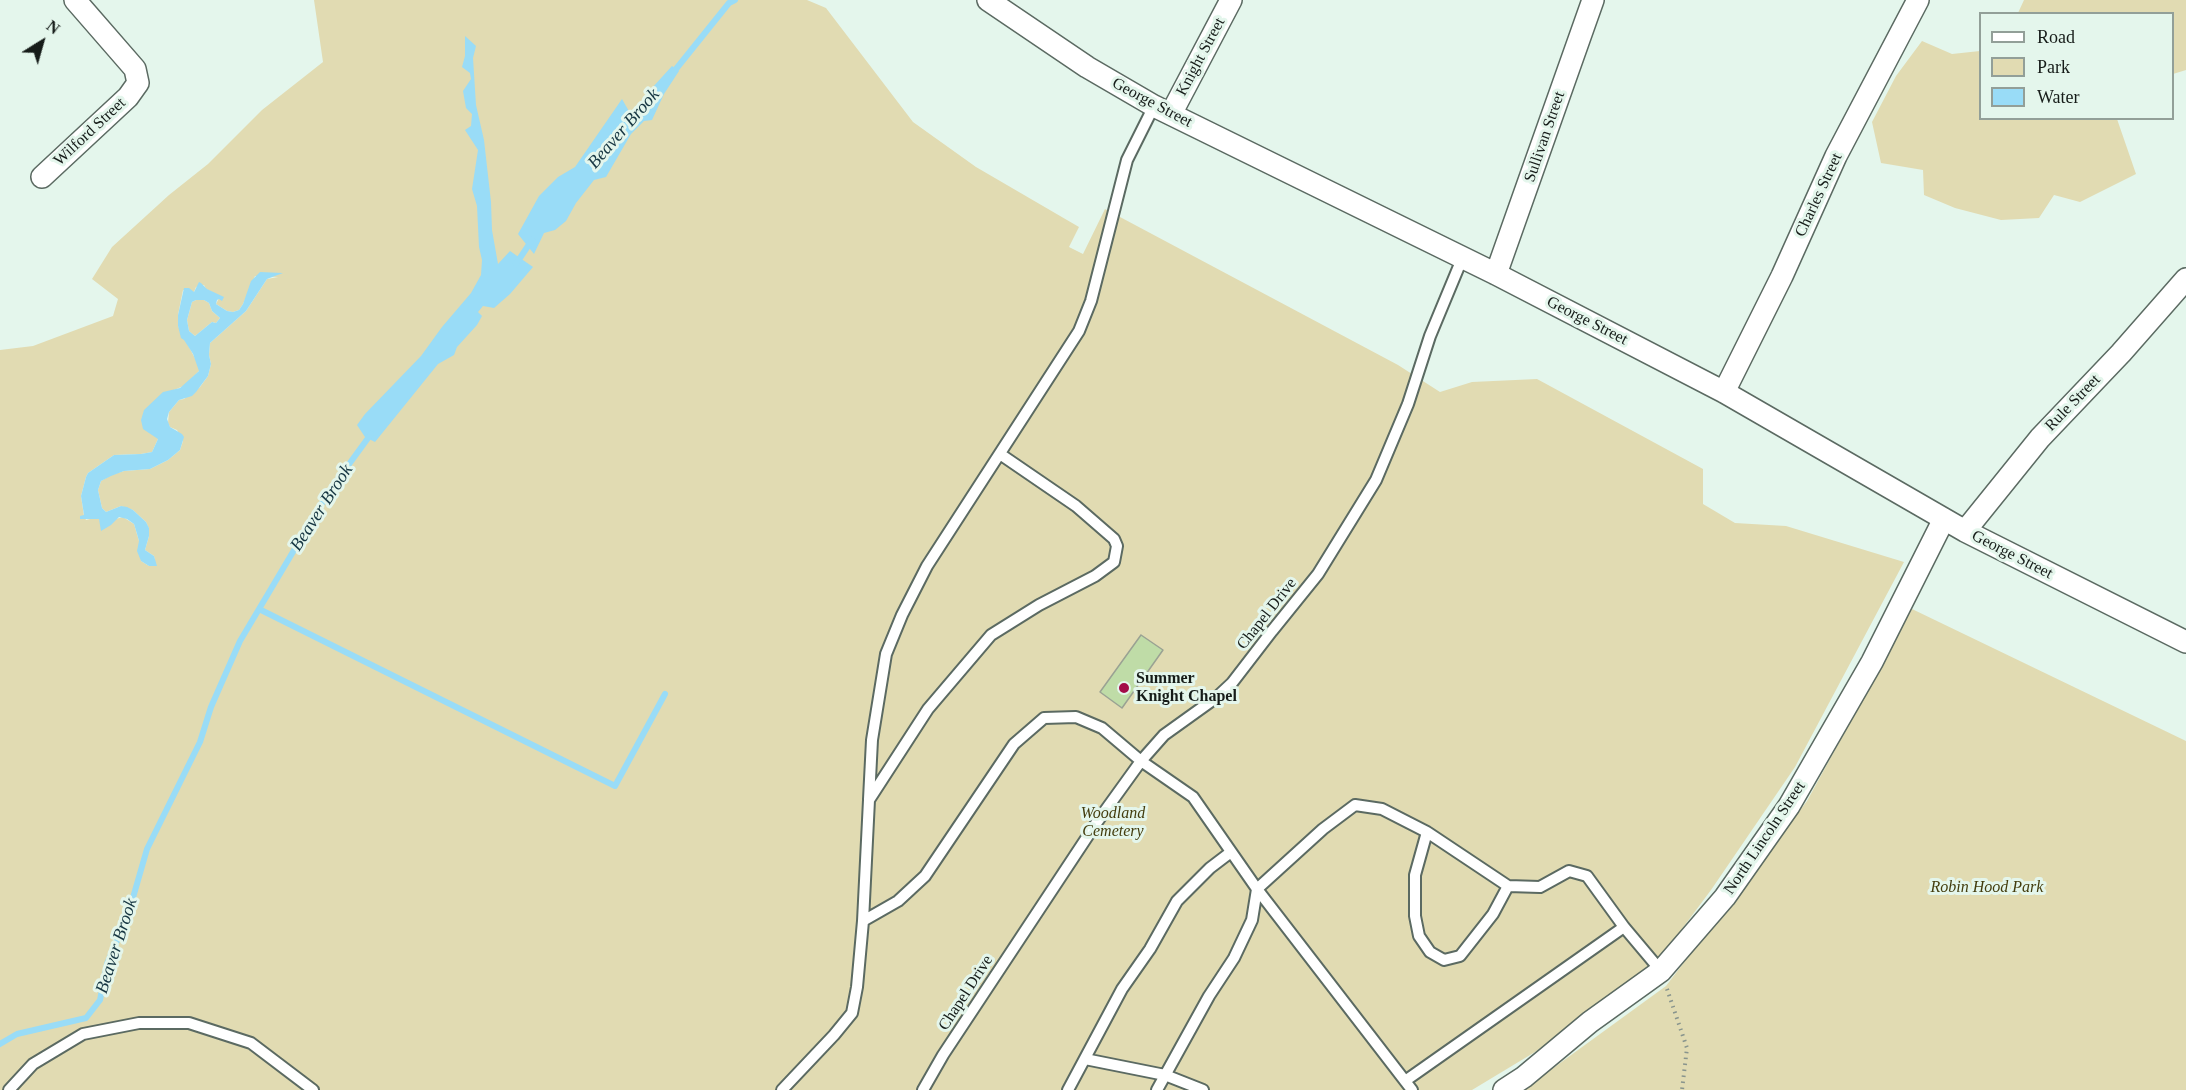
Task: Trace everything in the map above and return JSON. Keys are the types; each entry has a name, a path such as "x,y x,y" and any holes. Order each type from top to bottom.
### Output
{"street":[{"name":"Wilford Street","path":"42,177 128,97 138,83 135,69 75,0"},
{"name":"George Street","path":"988,0 1087,67 1162,110 1496,274 1724,392 1965,531 2186,642"},
{"name":"Knight Street","path":"1162,110 1231,0"},
{"name":"Sullivan Street","path":"1496,274 1593,0"},
{"name":"Charles Street","path":"1724,392 1782,276 1836,156 1918,0"},
{"name":"Rule Street","path":"1965,531 2040,438 2121,353 2186,279"},
{"name":"North Lincoln Street","path":"1504,1090 1524,1077 1590,1022 1661,971 1725,897 1789,806 1872,662 1944,519"}],"lane":[{"path":"782,1090 852,1013 857,987 863,921 872,740 886,654 902,615 927,566 1079,331 1094,290 1127,160 1162,110"},
{"name":"Chapel Drive","path":"923,1090 943,1055 1096,822 1141,761 1164,735 1217,697 1232,683 1318,574 1376,480 1408,404 1430,336 1462,259"},
{"path":"869,800 928,709 991,635 1039,605 1095,576 1114,562 1117,546 1114,539 1076,506 1000,454"},
{"path":"863,921 898,901 925,876 1014,744 1044,718 1076,717 1102,728 1141,761 1193,797 1257,889 1408,1086 1624,927"},
{"path":"1157,1090 1209,996 1234,958 1252,920 1257,889 1323,829 1355,805 1382,809 1427,832 1508,886 1540,887 1569,871 1587,876 1624,927 1661,971"},
{"path":"1427,832 1415,875 1415,916 1419,936 1430,952 1444,960 1460,956 1493,914 1508,886"},
{"path":"1068,1090 1122,989 1150,949 1177,902 1210,868 1231,852"},
{"path":"9,1090 33,1064 83,1034 139,1023 189,1023 251,1042 313,1090"},
{"path":"1085,1059 1165,1075 1203,1090"}],"path":[{"path":"1661,971 1687,1048 1682,1090"}],"green space":[{"name":"Woodland Cemetery","path":"314,0 807,0 826,8 913,122 976,167 1079,227 1069,247 1083,254 1105,209 1398,365 1440,392 1472,382 1537,379 1703,469 1703,504 1735,523 1786,526 1904,562 1795,767 1711,890 1655,965 1535,1052 1472,1090 0,1090 0,350 33,346 113,316 118,299 92,279 112,247 169,195 208,164 262,110 323,62","holes":["255,276 278,277 267,279 246,311 210,343 211,364 208,376 200,387 179,400 169,412 168,423 170,427 177,430 183,441 180,450 168,460 150,469 124,471 101,481 98,490 102,508 106,512 121,506 133,510 146,522 149,536 145,550 154,556 155,562 149,566 141,561 134,524 123,517 101,523 99,519 86,520 81,496 86,477 88,473 114,455 152,452 174,390 186,385 199,371 199,366 178,326 183,290 194,292 196,287 204,285 206,289 220,296 216,304 233,312 239,310 243,304"]},
{"path":"2024,0 2186,0 2186,70 2174,74 2174,12 2018,12"},
{"path":"1922,41 1952,54 1979,51 1979,120 2117,120 2136,174 2080,202 2054,195 2039,218 2001,220 1955,208 1924,195 1923,170 1881,163 1872,122 1896,76"},
{"path":"196,300 209,303 212,311 220,318 195,336 189,331 187,320 192,302"},
{"name":"Robin Hood Park","path":"1912,609 2186,741 2186,1090 1523,1090 1666,986 1807,801"}],"water":[{"path":"465,36 476,46 473,58 476,105 484,140 492,230 498,264 510,251 533,267 510,294 494,308 483,306 478,312 482,316 477,325 457,347 454,355 438,364 375,442 365,437 357,425 421,356 471,293 481,275 482,260 477,206 472,189 478,150 465,130 471,126 472,114 466,108 463,91 471,79 470,73 462,67 465,56"},
{"path":"672,66 679,71 664,94 652,120 644,121 631,134 606,177 594,180 576,203 566,221 555,230 544,233 534,254 518,234 539,196 558,177 575,167 622,99 630,113 641,111 652,88"},
{"path":"260,272 283,273 267,279 246,311 210,343 211,364 208,376 192,396 179,400 169,412 167,419 170,427 184,437 180,450 168,460 150,469 124,471 101,481 98,490 102,508 106,512 121,506 127,507 146,522 149,536 145,550 154,556 157,566 149,566 141,561 137,551 139,541 134,524 127,519 119,517 101,531 99,519 80,519 80,516 84,515 81,496 86,477 88,473 114,455 152,452 158,439 143,429 141,420 144,410 163,392 180,388 199,371 193,354 181,338 178,326 184,288 189,288 194,292 199,282 207,289 224,297 222,301 217,300 216,304 233,312 239,310 243,304 251,281","holes":["204,300 220,318 195,336 189,331 187,320 192,302"]}],"building":[{"path":"1141,635 1163,650 1122,708 1100,692"}],"waterway":[{"name":"Beaver Brook","path":"672,74 729,3 735,0"},
{"name":"Beaver Brook","path":"516,264 532,240"},
{"name":"Beaver Brook","path":"0,1044 17,1034 86,1018 100,1000 107,964 128,915 147,849 200,742 211,707 240,641 328,493 371,434"},
{"path":"259,609 615,786 665,694"}],"place":[{"name":"Summer Knight Chapel","path":"1124,688"}]}
